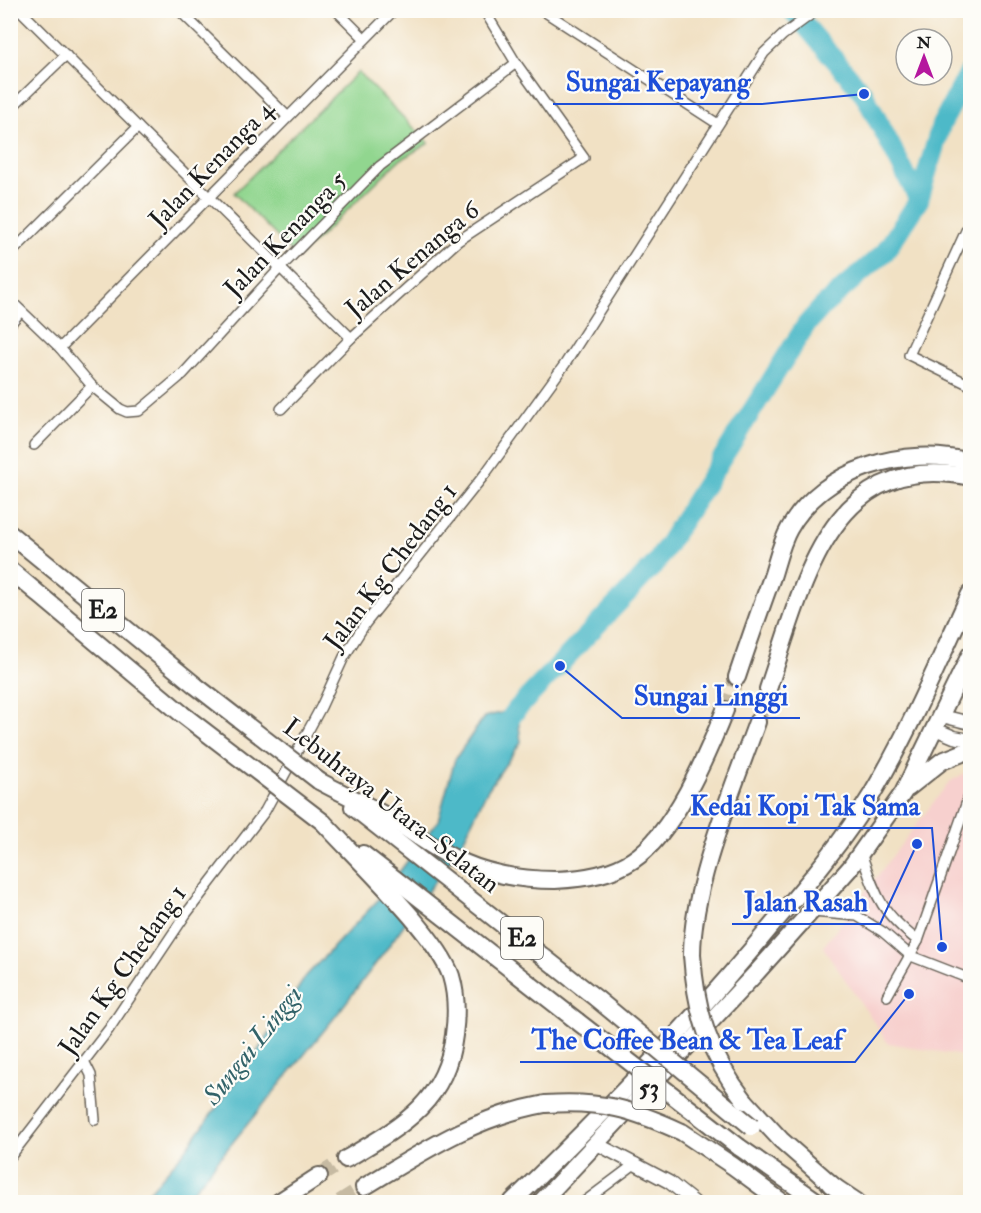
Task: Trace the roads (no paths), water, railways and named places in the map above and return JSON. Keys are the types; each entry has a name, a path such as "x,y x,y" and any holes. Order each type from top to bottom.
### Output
{"highway":[{"path":"737,677 788,530 808,503 837,482 873,464 898,458 965,459"},
{"path":"768,689 812,562 835,523 863,497 893,480 910,475 943,471 970,477"},
{"path":"943,471 970,485"},
{"name":"Lebuhraya Utara–Selatan","path":"10,534 196,686 446,878 752,1127 857,1203"},
{"name":"E2","path":"10,570 182,714 740,1147 818,1203"},
{"name":"53","path":"512,1203 570,1147 721,987 850,826 872,795 904,736 970,594"},
{"name":"53","path":"541,1203 813,912 861,853 903,793 935,721 970,655"},
{"path":"904,736 935,721 928,688"},
{"path":"319,781 389,818 460,861 497,874 537,880 587,877 612,871 634,860 655,841 704,762 725,710"},
{"path":"757,722 718,835 695,912 692,955 694,995 710,1045 720,1067 745,1101 782,1140 838,1190"},
{"path":"903,793 942,761 957,753 970,750"},
{"path":"323,822 417,925 450,974 458,1007 452,1057 446,1073 436,1088 410,1118 346,1159"},
{"path":"364,1187 464,1128 504,1113 545,1104 570,1102 602,1104 634,1111 682,1132 733,1166 782,1203"},
{"path":"279,1203 319,1176"}],"street":[{"path":"20,10 351,338"},
{"path":"179,10 287,116"},
{"path":"336,10 365,39"},
{"name":"Jalan Kenanga 4","path":"60,348 394,10"},
{"path":"484,10 516,63"},
{"path":"542,10 718,124"},
{"name":"Jalan Kg Chedang 1","path":"10,1157 109,1029 186,914 265,811 317,716 344,657 365,624 485,474 565,364 764,53 783,35 817,10"},
{"path":"10,109 66,55"},
{"name":"Jalan Kenanga 6","path":"281,409 351,338 458,242 584,158 516,63"},
{"name":"Jalan Kenanga 5","path":"10,300 60,348 92,386 120,409 127,412 139,411 183,374 280,268 380,166 516,63"},
{"path":"10,254 138,127"},
{"path":"970,222 909,356 970,385"},
{"path":"10,324 21,311"},
{"path":"34,445 92,386"},
{"path":"935,721 970,723"},
{"path":"935,721 954,737 970,740"},
{"path":"887,996 918,941 970,794"},
{"path":"861,853 884,909 892,921 918,941"},
{"path":"813,912 838,912 857,916 883,932 911,956 970,979"},
{"path":"84,1061 91,1076 95,1120"},
{"path":"597,1144 669,1182 694,1203"},
{"path":"584,1203 636,1163"}],"water":[{"path":"517,709 521,742 487,791 461,845 335,1017 184,1202 140,1202 183,1153 257,1052 306,976 377,901 438,821 455,759 484,717"}],"waterway":[{"path":"792,10 864,94 919,200"},
{"name":"Sungai Linggi","path":"501,731 517,709 656,563 806,325 823,306 885,252 919,200 941,125 970,71"}],"tunnel":[{"path":"725,710 737,677"},
{"path":"757,722 768,689"},
{"path":"319,1176 346,1159"},
{"path":"340,1202 364,1187"}],"place":[{"name":"Sungai Kepayang","path":"864,94"},
{"name":"Sungai Linggi","path":"560,666"},
{"name":"Jalan Rasah","path":"917,844"},
{"name":"Kedai Kopi Tak Sama","path":"942,947"},
{"name":"The Coffee Bean & Tea Leaf","path":"909,994"}]}
